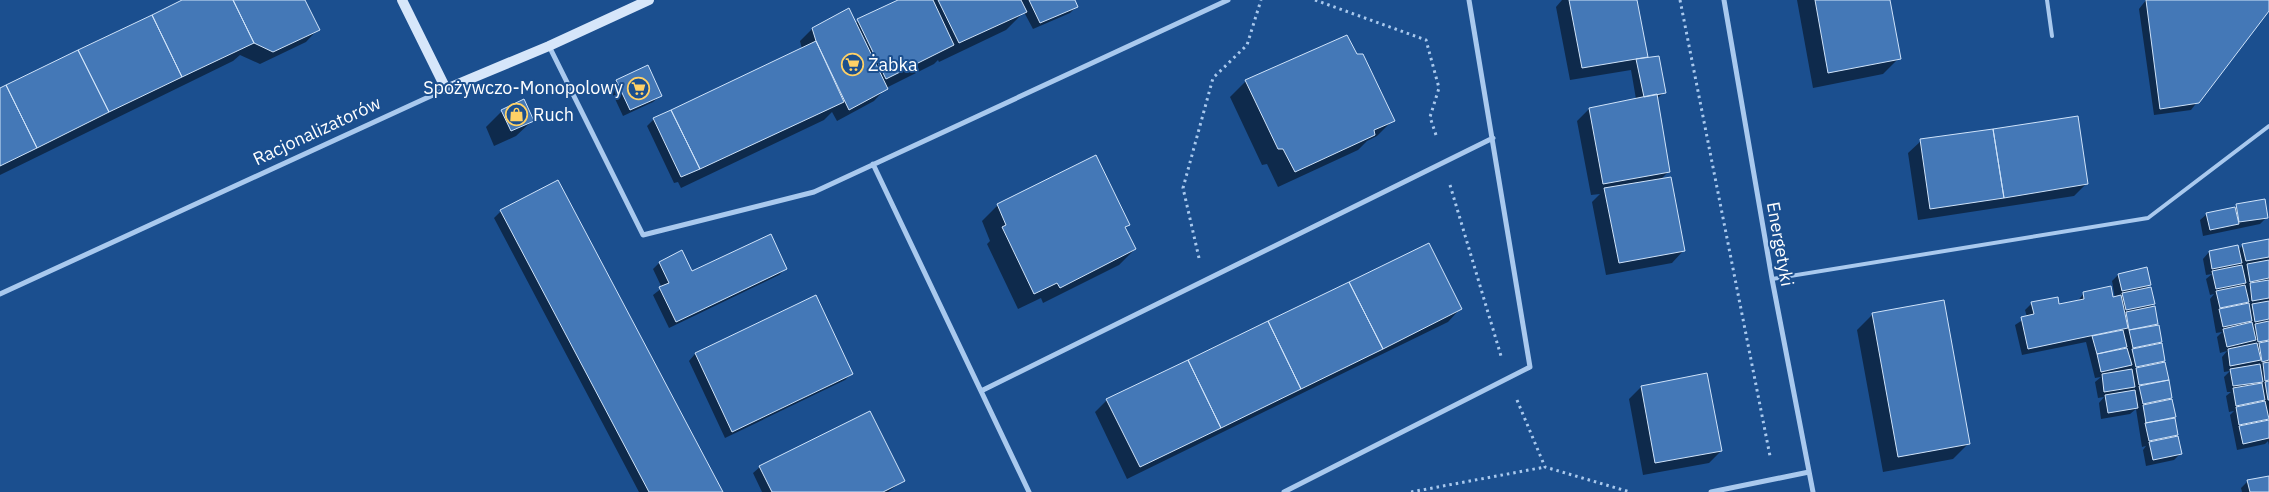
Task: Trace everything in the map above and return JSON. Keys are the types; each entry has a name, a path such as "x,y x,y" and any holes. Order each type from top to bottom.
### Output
{"street":[{"path":"402,0 446,89"},
{"name":"Racjonalizatorów","path":"0,294 446,89 549,46 649,0"},
{"path":"549,46 643,235 814,192 1228,0"},
{"path":"1284,492 1530,367 1470,0"},
{"name":"Energetyki","path":"1724,0 1772,279 1813,492"},
{"path":"981,391 1493,138"},
{"path":"873,164 1029,492"},
{"path":"1710,492 1809,472"}],"lane":[{"path":"2047,0 2052,36"},
{"path":"1772,279 2148,218 2269,126"}],"path":[{"path":"1203,281 1184,188 1213,78 1247,45 1261,0"},
{"path":"1315,0 1426,40 1439,88 1430,117 1508,379 1545,467"},
{"path":"1680,0 1774,479"},
{"path":"1411,492 1545,467 1630,492"}],"building":[{"path":"182,0 233,0 254,43 182,77 152,15"},
{"path":"233,0 305,0 320,30 273,52 254,43"},
{"path":"898,0 933,0 954,45 886,79 857,19"},
{"path":"938,0 1021,0 1027,12 959,43"},
{"path":"1029,0 1075,0 1078,7 1040,23"},
{"path":"1569,0 1637,0 1648,57 1582,68"},
{"path":"1815,0 1890,0 1901,59 1828,73"},
{"path":"2146,0 2269,0 2269,11 2199,103 2160,109"},
{"name":"Żabka","path":"849,8 888,89 849,110 816,41 812,28"},
{"path":"152,15 182,77 109,112 78,50"},
{"path":"1347,35 1357,54 1363,54 1395,121 1374,130 1375,135 1295,172 1283,149 1278,149 1245,80"},
{"path":"816,41 844,102 700,169 671,110"},
{"path":"78,50 109,112 37,148 6,85"},
{"path":"1659,56 1666,93 1644,97 1636,59"},
{"name":"Spożywczo-Monopolowy","path":"648,65 662,96 630,110 616,80"},
{"path":"6,85 37,148 0,166 0,88"},
{"path":"1657,94 1670,172 1603,184 1589,108"},
{"name":"Ruch","path":"524,99 534,121 511,131 501,110"},
{"path":"671,110 700,169 681,177 653,118"},
{"path":"2078,116 2088,184 2004,198 1993,129"},
{"path":"1993,129 2004,198 1930,209 1920,139"},
{"path":"1096,155 1130,225 1125,227 1136,249 1060,288 1057,283 1034,294 1002,227 1006,225 997,204"},
{"path":"1671,177 1685,251 1619,263 1604,188"},
{"path":"558,180 723,492 649,492 500,210"},
{"path":"2265,199 2268,218 2239,222 2236,204"},
{"path":"2235,207 2239,224 2210,230 2206,213"},
{"path":"771,234 787,269 676,322 659,287 669,283 659,262 682,250 692,271"},
{"path":"2269,239 2269,257 2246,261 2242,244"},
{"path":"1429,243 1462,309 1383,349 1349,282"},
{"path":"2238,245 2242,263 2212,269 2209,251"},
{"path":"2269,260 2269,278 2250,282 2247,264"},
{"path":"2242,265 2246,283 2216,289 2212,271"},
{"path":"2147,267 2151,285 2122,291 2118,274"},
{"path":"2269,280 2269,298 2252,301 2250,283"},
{"path":"1349,282 1383,349 1301,389 1268,321"},
{"path":"2245,285 2249,302 2220,308 2216,291"},
{"path":"2111,286 2113,297 2121,295 2128,328 2028,349 2021,317 2034,314 2031,302 2058,297 2059,304 2084,299 2083,292"},
{"path":"2151,287 2155,304 2126,310 2122,293"},
{"path":"816,295 853,374 732,432 695,353"},
{"path":"1944,300 1970,444 1898,457 1872,313"},
{"path":"2269,301 2269,319 2255,322 2252,304"},
{"path":"2249,303 2252,321 2223,327 2219,309"},
{"path":"2155,306 2158,324 2129,330 2126,312"},
{"path":"1268,321 1301,389 1221,428 1188,360"},
{"path":"2269,321 2269,340 2258,342 2255,324"},
{"path":"2252,322 2256,340 2227,347 2223,329"},
{"path":"2159,325 2162,342 2133,348 2129,330"},
{"path":"2123,330 2127,347 2097,354 2092,336"},
{"path":"2269,341 2269,360 2262,362 2259,343"},
{"path":"2162,343 2165,361 2136,367 2132,349"},
{"path":"2257,343 2261,360 2230,366 2228,349"},
{"path":"2127,348 2132,365 2101,372 2097,354"},
{"path":"1188,360 1221,428 1140,467 1106,399"},
{"path":"2165,362 2169,380 2139,385 2136,368"},
{"path":"2269,362 2269,380 2265,381 2263,363"},
{"path":"2260,364 2263,382 2233,386 2230,369"},
{"path":"2132,369 2135,387 2104,392 2102,374"},
{"path":"1707,373 1722,451 1655,463 1641,386"},
{"path":"2169,380 2172,398 2143,404 2139,386"},
{"path":"2269,381 2269,400 2268,400 2265,382"},
{"path":"2262,383 2265,400 2236,406 2233,388"},
{"path":"2135,390 2138,408 2108,413 2105,395"},
{"path":"2172,399 2176,417 2146,423 2143,405"},
{"path":"2265,401 2269,419 2239,425 2236,407"},
{"path":"870,411 905,481 883,492 772,492 759,466"},
{"path":"2175,418 2178,435 2149,441 2145,423"},
{"path":"2269,420 2269,438 2243,444 2239,426"},
{"path":"2178,436 2182,454 2153,460 2149,442"},
{"path":"2269,476 2269,492 2250,492 2247,480"}],"place":[{"name":"Żabka","path":"852,65"},
{"name":"Spożywczo-Monopolowy","path":"639,88"},
{"name":"Ruch","path":"517,115"}]}
